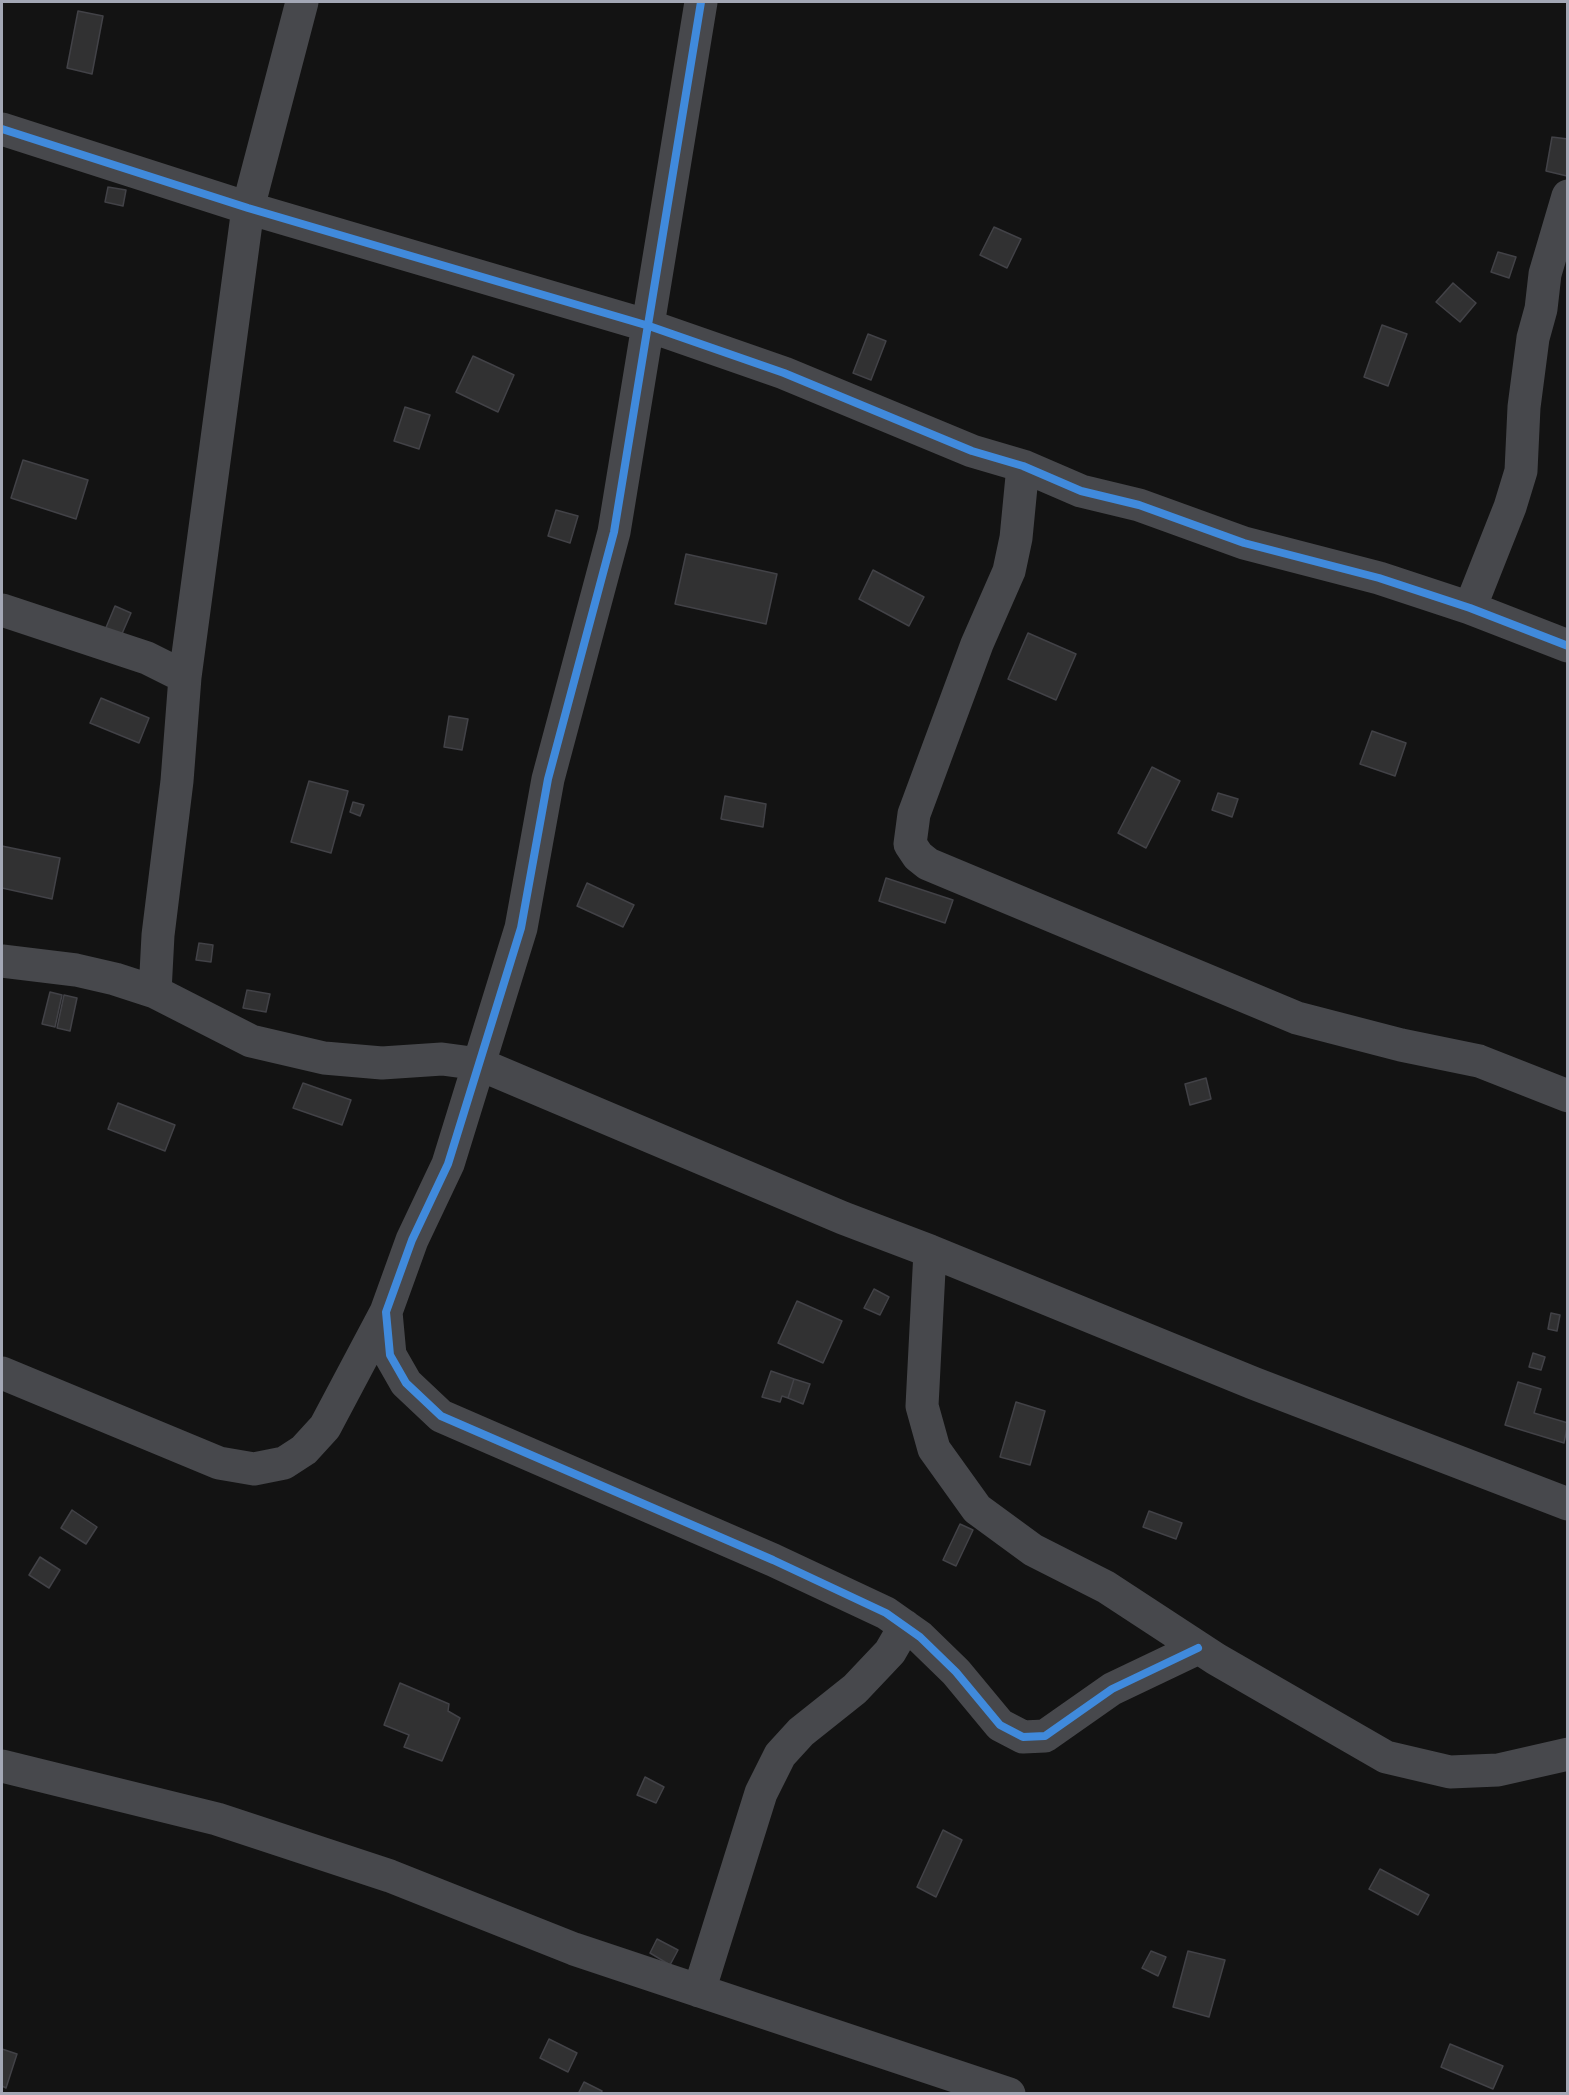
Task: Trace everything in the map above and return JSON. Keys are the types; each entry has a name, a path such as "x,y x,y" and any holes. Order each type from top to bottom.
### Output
{"street":[{"path":"155,992 185,677 248,208 302,2"},
{"path":"2,1373 219,1463 254,1469 284,1463 304,1450 325,1427 386,1312 412,1240 448,1164 521,928 548,778 614,532 701,2"},
{"path":"2,129 248,208 649,326 784,373 972,451 1023,466 1081,490 1139,505 1244,543 1379,578 1470,608 1568,646"},
{"path":"1470,608 1510,507 1521,471 1524,407 1533,338 1541,309 1545,274 1568,196"},
{"path":"1023,466 1016,538 1009,571 977,644 914,814 910,844 918,855 928,864 1297,1018 1401,1045 1479,1061 1568,1096"},
{"path":"2,610 147,658 185,677"},
{"path":"2,961 76,970 155,992 251,1041 324,1058 382,1063 442,1059 479,1064 843,1218 930,1251 1253,1383 1568,1504"},
{"path":"930,1251 922,1406 934,1449 977,1509 1033,1551 1106,1587 1198,1648 1386,1756 1450,1772 1498,1770 1568,1754"},
{"path":"386,1312 390,1355 406,1383 441,1416 773,1560 886,1613 905,1626 956,1672 1000,1725 1023,1737 1045,1736 1112,1689 1198,1648"},
{"path":"699,1991 761,1793 780,1755 801,1732 855,1689 890,1652 905,1626"},
{"path":"2,1766 217,1819 390,1876 574,1949 1009,2094"}],"building":[{"path":"78,11 103,16 92,74 67,68"},
{"path":"1552,137 1568,139 1567,176 1546,171"},
{"path":"108,187 126,190 123,206 105,202"},
{"path":"994,227 1021,239 1007,268 980,255"},
{"path":"1498,252 1516,257 1509,278 1491,272"},
{"path":"1453,283 1476,303 1460,322 1436,302"},
{"path":"1382,325 1407,334 1388,386 1364,377"},
{"path":"868,334 886,341 871,380 853,373"},
{"path":"473,356 514,375 498,412 456,392"},
{"path":"405,407 430,415 419,449 394,441"},
{"path":"23,460 88,480 76,519 11,498"},
{"path":"556,510 578,516 570,543 548,536"},
{"path":"686,554 777,574 766,624 675,604"},
{"path":"873,570 924,597 909,626 859,599"},
{"path":"115,606 131,613 121,636 105,630"},
{"path":"1028,633 1076,654 1056,700 1008,679"},
{"path":"101,698 149,718 139,743 90,723"},
{"path":"449,716 468,719 462,750 444,747"},
{"path":"1372,731 1406,743 1395,776 1360,764"},
{"path":"1152,767 1180,781 1146,848 1118,833"},
{"path":"309,781 348,791 331,853 291,842"},
{"path":"1218,793 1238,799 1232,817 1212,810"},
{"path":"725,796 766,804 763,827 721,819"},
{"path":"353,802 364,805 360,816 350,812"},
{"path":"2,846 60,858 52,899 2,888"},
{"path":"886,878 953,900 945,923 879,901"},
{"path":"587,883 634,905 623,927 577,906"},
{"path":"199,943 213,945 211,962 196,960"},
{"path":"247,990 270,994 266,1012 243,1008"},
{"path":"50,992 62,995 55,1027 42,1024"},
{"path":"64,995 77,998 70,1031 57,1028"},
{"path":"1206,1078 1211,1099 1190,1105 1185,1084"},
{"path":"303,1083 351,1100 342,1125 293,1108"},
{"path":"118,1103 175,1125 165,1151 108,1129"},
{"path":"874,1289 889,1297 880,1315 864,1308"},
{"path":"797,1301 842,1321 823,1363 778,1343"},
{"path":"1551,1313 1560,1315 1557,1331 1548,1329"},
{"path":"1533,1353 1545,1357 1541,1370 1529,1367"},
{"path":"771,1371 794,1379 788,1398 782,1396 780,1402 762,1397"},
{"path":"794,1379 810,1384 803,1404 788,1398"},
{"path":"1518,1382 1541,1389 1534,1413 1568,1423 1564,1443 1505,1425"},
{"path":"1016,1402 1045,1411 1030,1465 1000,1457"},
{"path":"72,1510 97,1527 86,1544 61,1528"},
{"path":"1149,1511 1182,1523 1176,1539 1143,1527"},
{"path":"960,1524 973,1530 956,1566 943,1560"},
{"path":"40,1557 60,1570 49,1588 29,1575"},
{"path":"400,1683 449,1704 448,1711 460,1718 442,1761 404,1747 409,1735 384,1725"},
{"path":"645,1777 664,1787 656,1803 637,1795"},
{"path":"943,1830 962,1840 936,1897 917,1887"},
{"path":"1380,1869 1429,1895 1418,1915 1369,1889"},
{"path":"657,1939 678,1950 670,1965 650,1953"},
{"path":"1151,1951 1166,1957 1158,1976 1142,1968"},
{"path":"1188,1951 1225,1960 1209,2017 1173,2007"},
{"path":"549,2039 577,2053 568,2072 540,2058"},
{"path":"1450,2044 1503,2066 1493,2089 1441,2067"},
{"path":"2,2049 17,2054 6,2088 2,2086"},
{"path":"584,2082 602,2091 601,2094 578,2094"}],"cycle path":[{"path":"701,2 614,532 548,779 521,928 448,1164 412,1240 386,1312 390,1355 406,1383 441,1416 773,1560 886,1613 920,1637 956,1672 1000,1725 1023,1737 1045,1736 1112,1689 1198,1648"},
{"path":"2,129 248,208 649,326 784,373 972,451 1023,466 1081,491 1139,505 1244,543 1379,578 1470,608 1568,646"}]}
